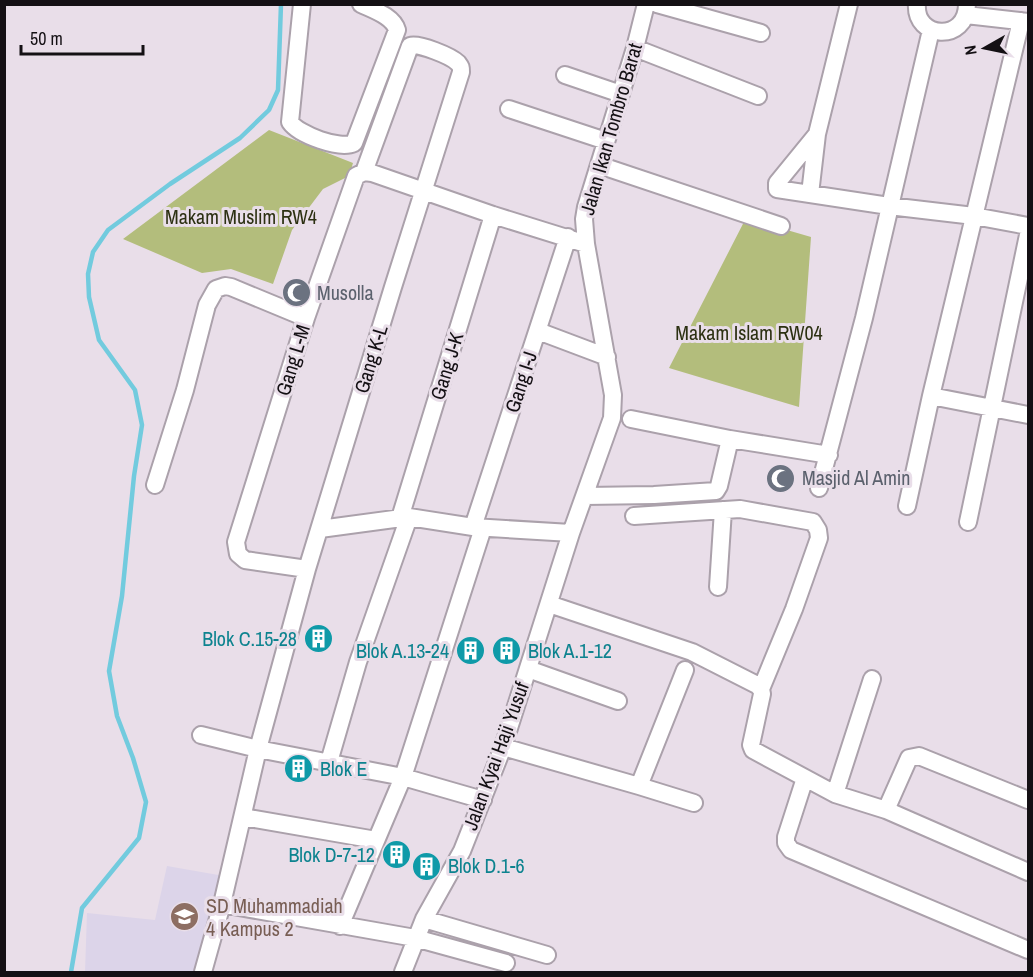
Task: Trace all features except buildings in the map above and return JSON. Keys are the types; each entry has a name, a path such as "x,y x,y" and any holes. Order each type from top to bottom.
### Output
{"street":[{"path":"302,4 290,122 294,127 309,135 346,147 354,143 397,30 395,23 380,8 361,4"},
{"name":"Jalan Ikan Tombro Barat","path":"571,533 614,409 586,244 584,219 646,4"},
{"path":"657,4 761,33"},
{"path":"810,194 817,134 849,4"},
{"path":"907,506 974,216 1024,22 966,10 958,27 945,32 931,30 918,18 916,4"},
{"path":"819,488 864,318 931,30"},
{"name":"Gang L-M","path":"307,569 245,560 238,554 236,546 240,525 306,318 406,55 410,46 416,44 451,58 460,66 461,72 424,190"},
{"path":"635,48 758,96"},
{"path":"565,75 621,94"},
{"path":"509,109 606,141"},
{"path":"817,134 776,186 780,190 974,216 1029,226"},
{"path":"599,165 781,226"},
{"path":"360,174 424,190 493,215 586,244"},
{"name":"Gang K-L","path":"203,972 222,904 258,749 307,569 424,190"},
{"name":"Gang J-K","path":"329,762 493,215"},
{"path":"968,522 1029,235"},
{"name":"Gang I-J","path":"340,926 403,777 568,237"},
{"path":"155,485 185,390 207,305 216,289 231,287 306,318"},
{"path":"538,331 607,357"},
{"path":"931,396 1029,415"},
{"path":"631,419 829,455"},
{"path":"585,496 716,491 720,486 730,438"},
{"path":"634,516 740,509 811,521 819,532 794,609 761,689 752,748 755,752 835,794 885,810 1029,872"},
{"path":"718,587 723,510"},
{"path":"320,529 404,517 478,527 571,533"},
{"name":"Jalan Kyai Haji Yusuf","path":"403,972 415,938 462,851 483,800 503,747 571,533"},
{"path":"549,604 692,652 761,689"},
{"path":"528,669 618,701"},
{"path":"639,786 685,670"},
{"path":"835,794 872,679"},
{"path":"201,735 258,749 403,777 483,800"},
{"path":"503,747 694,803"},
{"path":"885,810 909,758 913,755 1029,800"},
{"path":"805,778 786,837 786,843 791,850 1029,950"},
{"path":"243,817 376,840"},
{"path":"222,904 415,938 504,968 511,945"},
{"path":"424,919 547,955"}],"shaded area":[{"name":"SD Muhammadiah 4 Kampus 2","path":"167,866 224,876 202,972 85,972 87,913 155,920"}],"green space":[{"name":"Makam Muslim RW4","path":"269,130 353,163 349,176 323,189 292,230 273,284 231,269 202,273 123,239"},
{"name":"Makam Islam RW04","path":"746,218 811,237 799,407 669,368"}],"waterway":[{"path":"71,972 82,908 139,838 146,802 117,716 109,671 122,596 134,476 142,425 135,390 99,340 89,297 88,274 93,252 108,230 170,184 240,138 269,110 278,90 281,4"}],"place":[{"name":"Musolla","path":"296,293"},
{"name":"Masjid Al Amin","path":"781,478"},
{"name":"Blok C.15-28","path":"318,639"},
{"name":"Blok A.13-24","path":"470,651"},
{"name":"Blok A.1-12","path":"507,651"},
{"name":"Blok E","path":"299,769"},
{"name":"Blok D-7-12","path":"396,855"},
{"name":"Blok D.1-6","path":"427,866"},
{"name":"SD Muhammadiah 4 Kampus 2","path":"185,917"}]}
